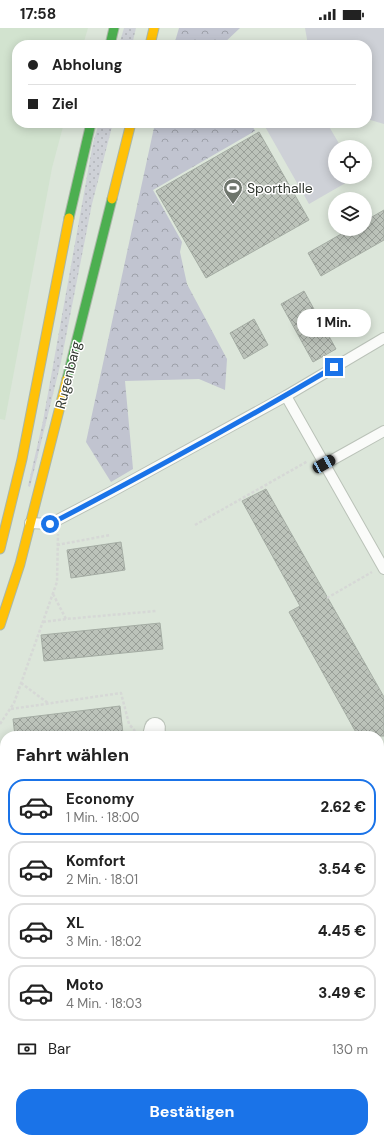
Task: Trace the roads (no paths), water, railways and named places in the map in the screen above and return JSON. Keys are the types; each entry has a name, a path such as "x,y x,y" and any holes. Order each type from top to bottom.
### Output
{"main road":[{"path":"111,40 114,28"},
{"path":"151,40 154,28"},
{"name":"Rugenbarg","path":"0,549 22,459 64,239 91,128"},
{"name":"Rugenbarg","path":"0,625 30,523 71,367 129,128"}],"lane":[{"path":"30,523 50,524 286,396 384,338"},
{"path":"286,396 383,568"},
{"path":"324,464 384,431"}],"place":[{"name":"Sporthalle","path":"233,205"}]}
